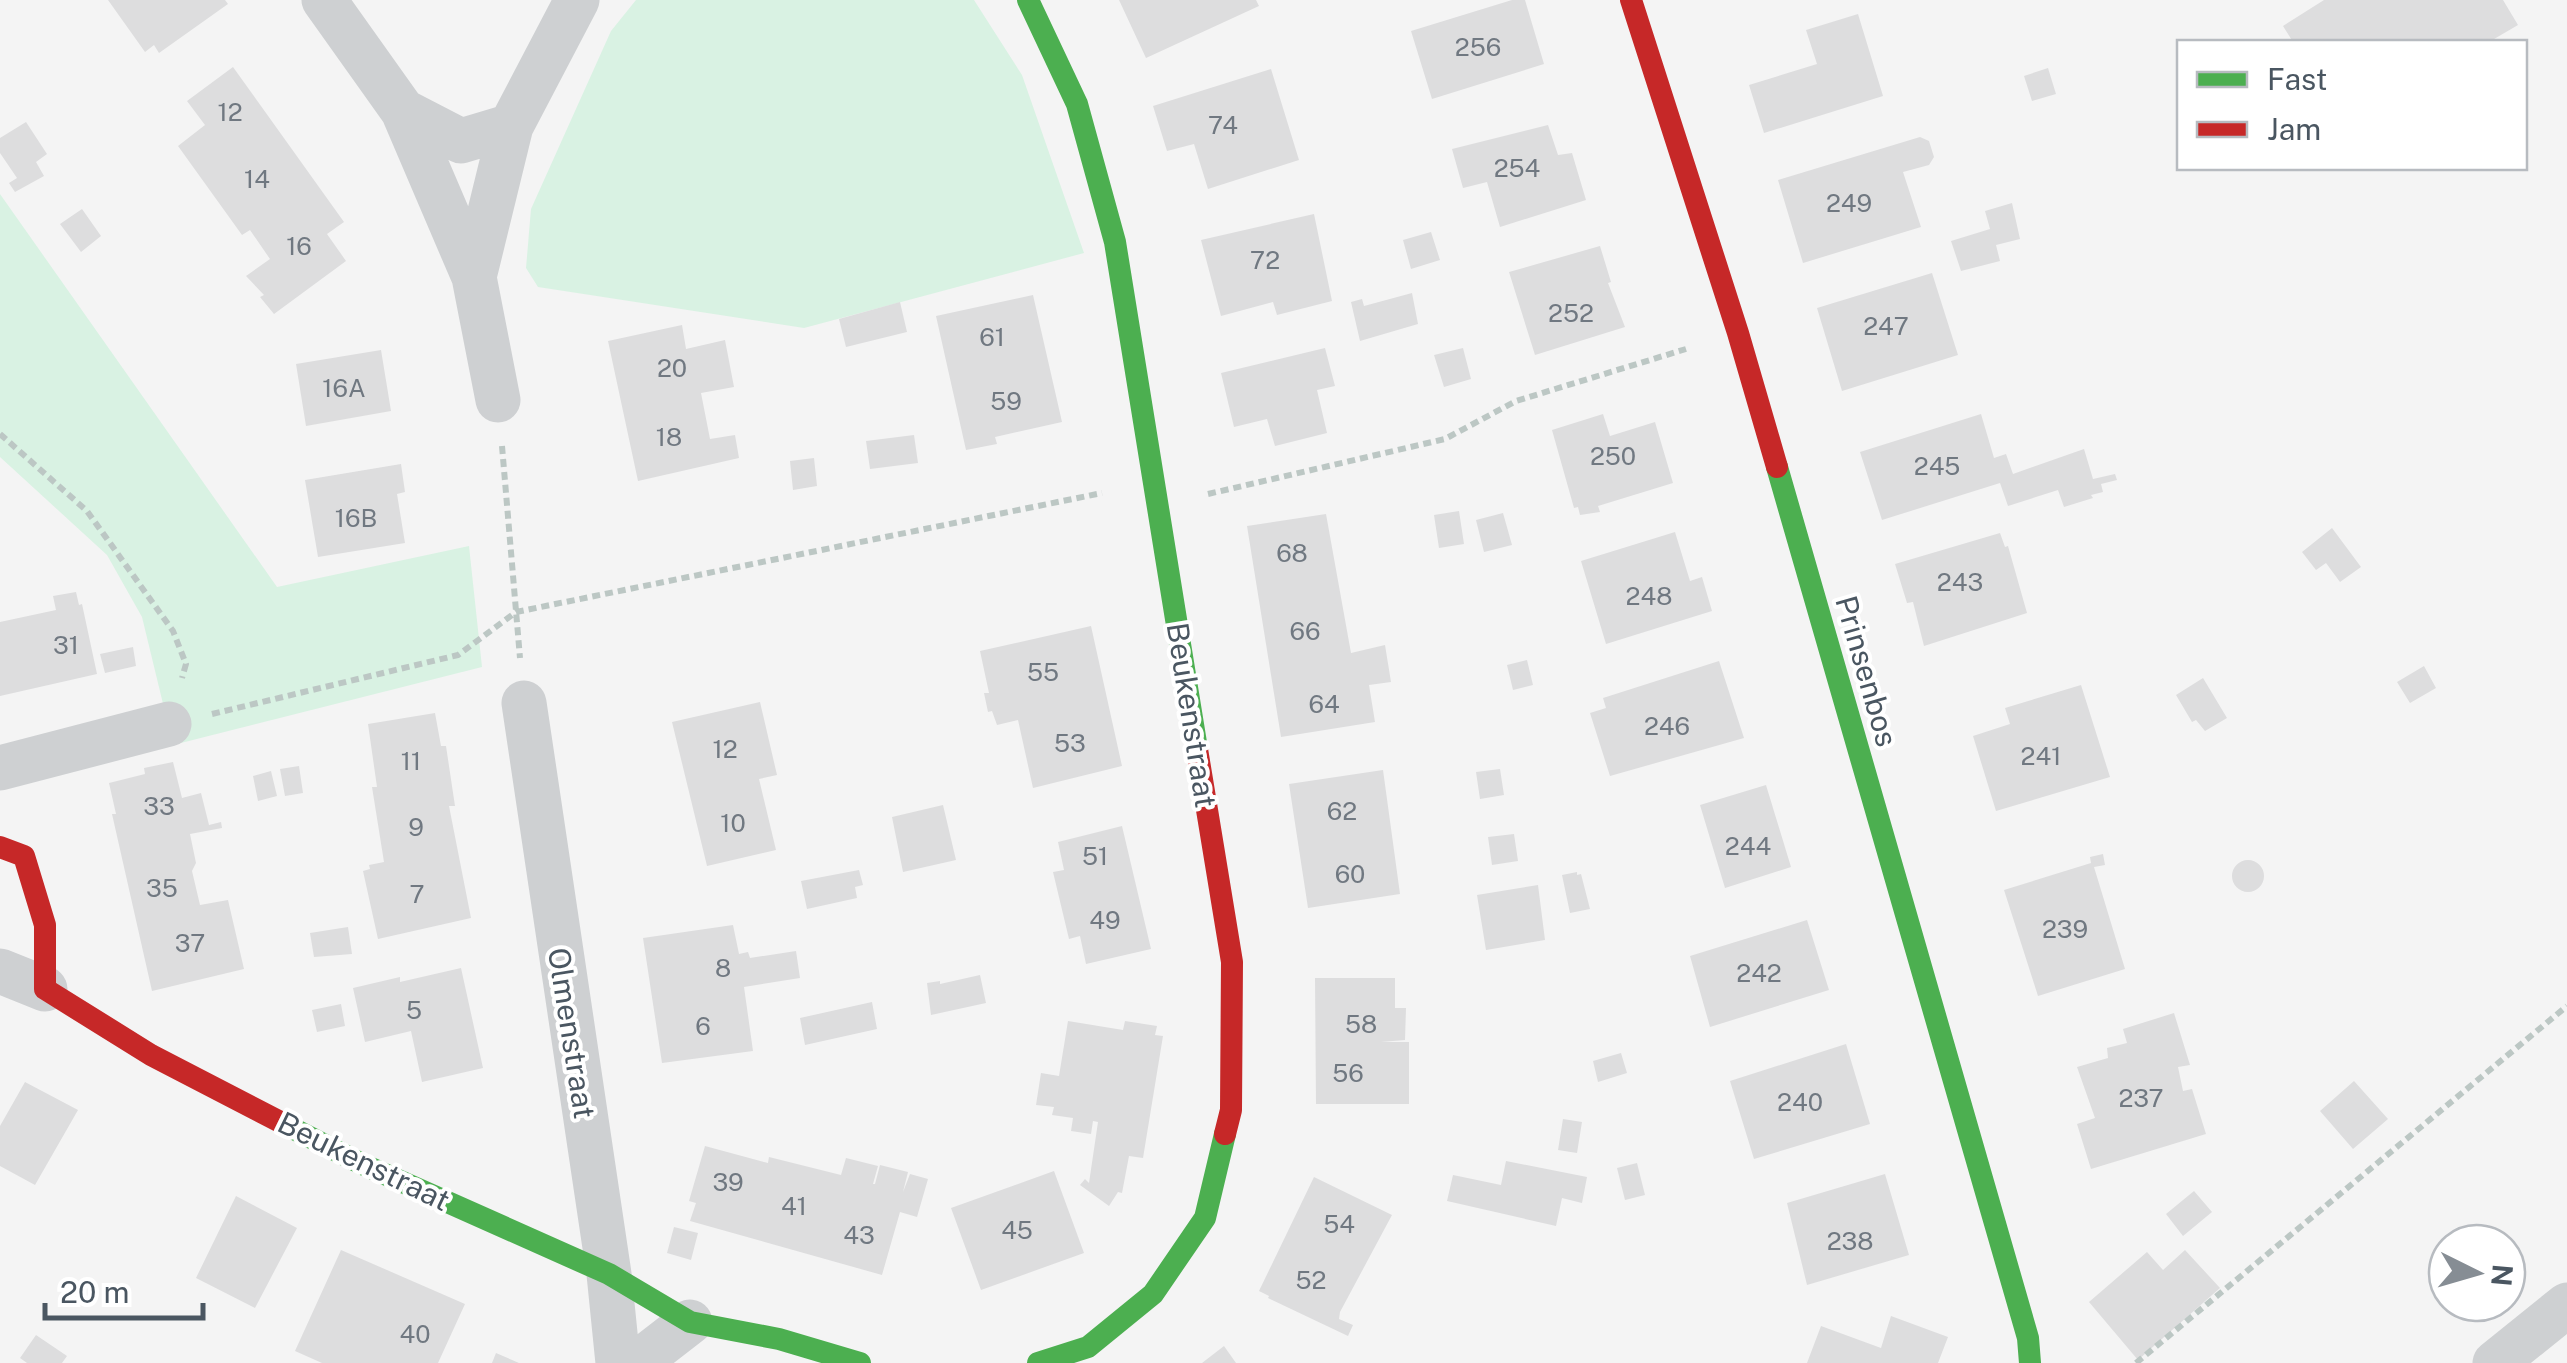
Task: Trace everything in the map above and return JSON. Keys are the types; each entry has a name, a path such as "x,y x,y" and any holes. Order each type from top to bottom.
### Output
{"street":[{"path":"324,0 403,111 474,276 498,400"},
{"path":"474,276 511,126 577,0"},
{"name":"Beukenstraat","path":"1028,0 1077,104 1114,242 1232,962 1231,1110 1204,1218 1153,1294 1088,1347 1038,1363"},
{"name":"Prinsenbos","path":"1631,0 1738,333 2028,1338 2030,1363"},
{"path":"403,111 460,141 511,126"},
{"name":"Olmenstraat","path":"524,703 609,1274 618,1363"},
{"path":"0,768 169,724"},
{"path":"0,847 24,856 45,925 45,989"},
{"name":"Beukenstraat","path":"0,971 45,989 152,1054 362,1164 609,1274 690,1322 779,1339 860,1363"},
{"path":"2495,1363 2567,1305"},
{"path":"637,1363 690,1322"}],"path":[{"path":"0,434 87,511 173,631 186,664 169,724 458,655 516,612 1446,439 1516,401 1738,333"},
{"path":"498,400 524,703"},
{"path":"2136,1363 2567,1006"}],"green space":[{"path":"636,0 974,0 1022,75 1084,253 804,328 538,287 526,268 531,209 611,31"},
{"path":"0,194 277,587 469,546 482,667 173,745 142,617 107,555 0,457"}],"building":[{"path":"108,0 225,0 228,4 159,53 154,45 145,52"},
{"path":"1119,0 1256,0 1259,6 1146,58"},
{"path":"1512,0 1525,0 1544,64 1432,99 1411,31"},
{"path":"2324,0 2503,0 2518,25 2492,40 2292,40 2283,26"},
{"path":"1858,14 1883,96 1764,133 1749,85 1817,64 1806,30"},
{"path":"233,67 344,222 327,234 346,261 274,314 260,297 264,295 246,276 270,259 250,230 242,235 178,146 205,125 187,101"},
{"path":"2048,68 2056,94 2032,101 2024,76"},
{"path":"1271,69 1299,160 1208,189 1194,144 1167,151 1153,106"},
{"path":"26,122 47,154 36,162 44,176 15,192 9,183 17,178 0,153 0,138"},
{"path":"1548,125 1558,155 1572,153 1586,200 1500,227 1487,182 1463,188 1452,149"},
{"path":"1920,137 1929,141 1934,157 1929,165 1903,172 1921,227 1803,263 1778,180"},
{"path":"2012,203 2020,239 1996,245 2000,261 1961,271 1951,241 1990,229 1985,211"},
{"path":"82,209 101,236 81,252 60,224"},
{"path":"1314,214 1332,301 1277,315 1273,302 1221,316 1201,240"},
{"path":"1431,232 1440,260 1411,269 1403,240"},
{"path":"1600,246 1611,282 1608,283 1625,327 1535,355 1509,272"},
{"path":"1932,273 1958,355 1842,391 1817,308"},
{"path":"1412,293 1418,324 1360,341 1351,302 1362,299 1364,306"},
{"path":"1033,295 1062,422 995,437 997,444 966,450 936,316"},
{"path":"900,302 907,332 846,347 839,319"},
{"path":"682,325 686,349 725,340 734,387 701,393 710,439 735,435 739,458 638,481 608,341"},
{"path":"1325,348 1335,386 1317,390 1327,433 1275,446 1267,419 1234,427 1221,373"},
{"path":"1463,348 1471,379 1444,387 1434,355"},
{"path":"381,350 391,411 306,426 296,364"},
{"path":"1603,414 1610,436 1655,422 1673,483 1598,506 1600,512 1580,515 1578,507 1574,508 1552,430"},
{"path":"1981,414 1994,458 2006,454 2013,474 2084,449 2093,479 2115,474 2117,480 2101,484 2103,492 2091,495 2093,498 2064,507 2058,490 2008,506 2000,483 1882,520 1860,452"},
{"path":"914,435 918,463 870,469 866,441"},
{"path":"814,458 817,486 793,490 790,461"},
{"path":"401,464 405,492 397,494 405,543 318,557 305,480"},
{"path":"1459,511 1464,544 1439,548 1434,515"},
{"path":"1503,513 1512,545 1484,552 1476,520"},
{"path":"1326,514 1351,653 1385,645 1391,682 1369,685 1375,722 1281,737 1247,526"},
{"path":"2332,528 2361,567 2340,582 2326,563 2316,570 2302,552"},
{"path":"1675,532 1690,581 1702,577 1712,611 1606,644 1581,561"},
{"path":"2000,533 2005,547 2008,546 2027,613 1924,646 1913,602 1907,603 1895,564"},
{"path":"76,592 97,674 0,696 0,622 56,610 53,596"},
{"path":"1091,626 1122,766 1033,788 1018,720 997,725 992,711 988,712 984,693 989,693 980,651"},
{"path":"133,647 136,666 105,673 100,654"},
{"path":"1527,660 1533,685 1513,690 1507,665"},
{"path":"1719,661 1744,738 1610,776 1590,713 1606,708 1603,698"},
{"path":"2424,666 2436,688 2410,703 2397,682"},
{"path":"2203,678 2227,718 2205,731 2196,720 2192,722 2176,695"},
{"path":"2081,685 2110,777 1996,811 1973,736 2010,724 2005,708"},
{"path":"760,702 777,775 759,779 776,850 707,866 672,722"},
{"path":"435,713 441,746 446,746 455,806 449,806 471,918 378,939 363,871 370,869 369,865 384,862 372,787 377,787 368,724"},
{"path":"173,762 182,798 201,793 209,825 221,822 222,828 190,834 196,863 192,871 200,905 228,900 244,969 152,991 112,814 116,814 109,783 145,774 144,768"},
{"path":"299,766 303,793 285,796 280,769"},
{"path":"1500,769 1504,795 1480,799 1476,772"},
{"path":"1383,770 1400,894 1308,908 1289,784"},
{"path":"271,771 277,796 258,801 253,776"},
{"path":"1766,785 1791,867 1725,888 1700,805"},
{"path":"943,805 956,860 903,872 892,817"},
{"path":"1122,826 1151,949 1086,964 1080,936 1069,939 1053,872 1064,870 1058,842"},
{"path":"1514,834 1518,861 1492,865 1488,837"},
{"path":"2103,854 2105,865 2094,867 2125,969 2038,996 2004,890 2091,863 2090,857"},
{"path":"2248,860 2259,865 2264,876 2259,887 2248,892 2237,887 2232,876 2237,865"},
{"path":"859,870 863,885 855,887 857,898 807,909 801,881"},
{"path":"1581,874 1590,909 1570,913 1562,875"},
{"path":"1538,885 1545,940 1486,950 1477,895"},
{"path":"1807,920 1829,990 1710,1027 1690,956"},
{"path":"733,925 739,954 748,952 750,958 796,951 800,978 744,987 753,1051 662,1063 643,938"},
{"path":"348,927 352,954 314,957 310,933"},
{"path":"461,968 483,1068 422,1082 411,1031 365,1042 353,988"},
{"path":"980,975 986,1003 931,1015 927,983"},
{"path":"1315,978 1395,978 1395,1008 1406,1008 1405,1040 1381,1042 1409,1042 1409,1104 1316,1104"},
{"path":"872,1002 877,1029 805,1045 800,1018"},
{"path":"341,1004 345,1026 317,1032 312,1010"},
{"path":"2174,1013 2190,1065 2178,1067 2183,1091 2192,1089 2206,1134 2091,1169 2077,1124 2095,1118 2077,1067 2108,1058 2107,1048 2127,1043 2123,1029"},
{"path":"1068,1021 1123,1030 1125,1021 1157,1026 1155,1035 1163,1036 1143,1158 1129,1156 1122,1193 1118,1192 1109,1206 1080,1185 1085,1179 1089,1183 1098,1122 1093,1121 1091,1134 1071,1131 1073,1118 1052,1115 1054,1107 1036,1105 1041,1073 1059,1076"},
{"path":"1846,1044 1870,1124 1754,1159 1730,1081"},
{"path":"1621,1053 1627,1073 1598,1082 1593,1061"},
{"path":"2354,1081 2388,1119 2353,1149 2320,1111"},
{"path":"25,1082 78,1110 35,1185 0,1166 0,1126"},
{"path":"1563,1119 1582,1122 1577,1153 1558,1150"},
{"path":"705,1146 768,1163 769,1157 841,1175 846,1158 878,1166 873,1184 880,1165 908,1172 903,1192 910,1174 928,1179 917,1217 900,1212 882,1275 690,1221 696,1203 689,1201"},
{"path":"1506,1161 1587,1177 1582,1203 1562,1198 1556,1226 1447,1201 1453,1175 1501,1185"},
{"path":"1637,1163 1645,1195 1625,1200 1617,1168"},
{"path":"1054,1171 1084,1253 981,1290 951,1208"},
{"path":"1885,1174 1909,1255 1807,1285 1787,1203"},
{"path":"1314,1177 1392,1215 1340,1312 1339,1319 1353,1325 1348,1336 1259,1291"},
{"path":"2194,1191 2212,1212 2183,1236 2166,1214"},
{"path":"236,1196 297,1228 255,1308 196,1278"},
{"path":"674,1227 698,1233 691,1260 667,1253"},
{"path":"341,1250 465,1304 438,1363 322,1363 295,1351"},
{"path":"2185,1250 2220,1288 2138,1360 2089,1302 2147,1252 2163,1270"},
{"path":"1891,1316 1948,1337 1938,1363 1807,1363 1821,1326 1881,1348"},
{"path":"36,1335 67,1356 62,1363 27,1363 20,1358"},
{"path":"1224,1346 1236,1363 1202,1363"},
{"path":"496,1353 519,1363 492,1363"}],"traffic: fast":[{"path":"1028,0 1077,104 1115,242 1197,749"},
{"path":"1777,467 2028,1338 2030,1363"},
{"path":"292,1128 362,1164 609,1274 690,1322 779,1339 860,1363"},
{"path":"1038,1363 1088,1347 1153,1294 1205,1218 1225,1134"}],"traffic: jam":[{"path":"1631,0 1777,467"},
{"path":"1197,749 1232,962 1231,1110 1225,1134"},
{"path":"0,847 24,856 45,925 45,989 151,1055 292,1128"}]}
